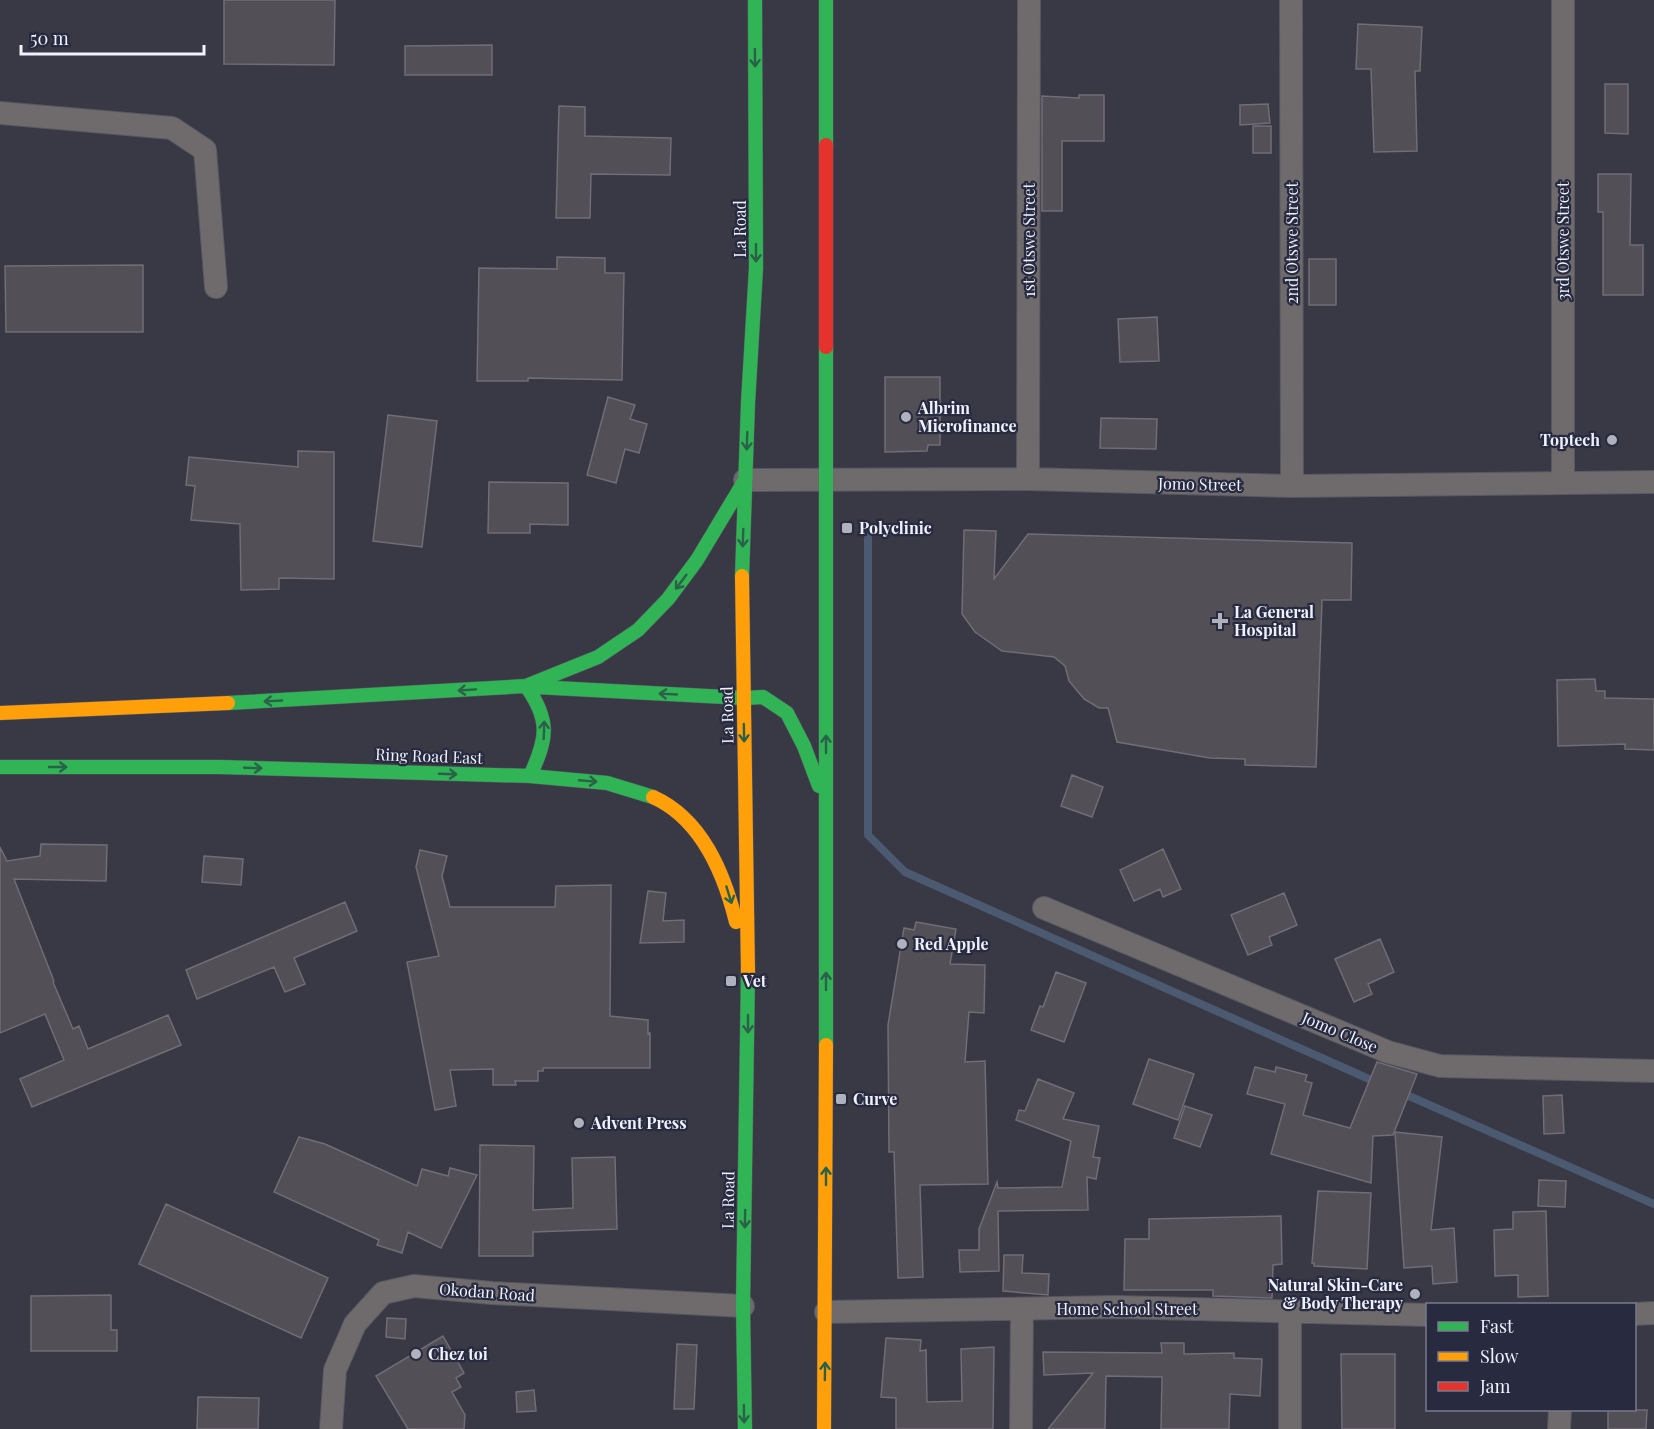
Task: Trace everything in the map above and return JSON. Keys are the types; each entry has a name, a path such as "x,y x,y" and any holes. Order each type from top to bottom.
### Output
{"main road":[{"name":"La Road","path":"745,1429 743,1306 748,965 742,581 756,268 755,0"},
{"path":"824,1429 826,1312 826,0"},
{"path":"526,686 598,657 638,630 668,599 697,560 745,480"},
{"path":"526,686 543,712 546,729 541,753 530,777"},
{"path":"0,713 177,706 526,686 744,698 763,697 787,713 804,746 826,808"},
{"name":"Ring Road East","path":"0,767 219,767 530,777 607,783 656,798 690,822 717,865 728,889 748,965"}],"street":[{"name":"1st Otswe Street","path":"1029,0 1029,479"},
{"name":"2nd Otswe Street","path":"1291,0 1292,486"},
{"name":"3rd Otswe Street","path":"1563,0 1563,481"},
{"path":"0,113 172,128 205,150 216,287"},
{"name":"Jomo Street","path":"745,480 1029,479 1292,486 1563,481 1654,482"},
{"name":"Jomo Close","path":"1044,908 1388,1052 1430,1064 1654,1071"},
{"name":"Okodan Road","path":"331,1429 335,1370 355,1324 383,1293 414,1286 492,1293 743,1306"},
{"name":"Home School Street","path":"826,1312 1116,1307 1426,1315"},
{"path":"1021,1429 1022,1308"},
{"path":"1290,1312 1290,1429"},
{"path":"1636,1314 1654,1313"},
{"path":"1559,1429 1560,1411"}],"building":[{"path":"224,0 335,0 334,65 224,64"},
{"path":"1358,24 1422,27 1420,71 1415,71 1417,151 1374,152 1371,69 1356,69"},
{"path":"492,45 492,75 405,75 405,46"},
{"path":"1605,84 1628,84 1628,134 1605,133"},
{"path":"1079,95 1104,95 1104,141 1062,141 1062,211 1042,211 1042,96 1079,98"},
{"path":"1268,104 1270,123 1240,125 1240,105"},
{"path":"559,106 585,107 585,136 671,138 670,175 591,174 590,218 556,218"},
{"path":"1253,126 1271,126 1271,153 1253,153"},
{"path":"1598,174 1631,174 1630,245 1643,245 1643,295 1603,295 1603,212 1598,212"},
{"path":"557,257 605,258 605,273 624,273 622,380 528,378 528,381 477,381 479,268 557,269"},
{"path":"1309,259 1336,259 1336,305 1309,305"},
{"path":"143,265 143,332 6,332 5,266"},
{"path":"1157,317 1159,361 1120,362 1118,319"},
{"path":"885,377 940,377 940,445 928,445 927,451 885,452"},
{"path":"608,397 635,405 630,419 647,424 639,453 625,449 616,483 587,475"},
{"path":"388,415 437,421 422,547 373,541"},
{"path":"1101,418 1157,419 1156,449 1100,448"},
{"path":"298,451 334,452 334,579 279,578 279,589 241,590 240,524 191,520 195,486 186,485 189,457 298,467"},
{"path":"489,482 568,483 568,525 530,524 530,533 488,533"},
{"path":"964,530 996,531 994,579 1028,534 1352,543 1351,600 1322,600 1316,767 1245,765 1245,759 1210,758 1117,742 1108,708 1099,708 1084,699 1069,681 1065,666 1054,657 1002,651 975,632 962,614"},
{"path":"1595,679 1596,691 1605,691 1605,698 1654,699 1654,750 1625,749 1625,744 1558,746 1557,680"},
{"path":"1072,775 1103,787 1092,817 1061,806"},
{"path":"41,844 107,845 106,881 14,879 73,1029 79,1026 88,1049 168,1015 181,1045 32,1107 20,1079 64,1060 45,1014 0,1033 0,847 7,861 40,856"},
{"path":"1163,849 1181,889 1163,897 1160,889 1134,901 1120,870"},
{"path":"420,850 447,856 442,876 450,907 555,907 556,886 611,885 610,1016 648,1020 650,1068 543,1068 543,1071 538,1071 538,1081 515,1081 516,1085 493,1085 493,1069 450,1070 456,1106 435,1110 407,962 439,956 416,867"},
{"path":"204,856 243,859 241,885 202,882"},
{"path":"648,891 666,893 663,921 684,920 684,942 640,943"},
{"path":"1284,893 1297,925 1269,937 1272,945 1248,955 1231,915"},
{"path":"345,902 357,931 294,958 305,984 285,992 274,967 197,999 186,970"},
{"path":"916,922 956,929 950,964 985,965 984,1013 969,1012 965,1062 985,1061 988,1184 920,1185 923,1277 898,1278 894,1152 889,1152 888,1025 904,928 914,930"},
{"path":"1380,939 1394,972 1368,984 1372,994 1354,1002 1335,959"},
{"path":"1056,972 1086,983 1064,1042 1031,1030 1040,1006 1043,1007"},
{"path":"1149,1059 1194,1074 1178,1120 1133,1104"},
{"path":"1377,1062 1417,1074 1393,1135 1373,1136 1371,1183 1271,1154 1285,1104 1247,1094 1255,1067 1275,1072 1276,1067 1307,1075 1305,1081 1312,1083 1303,1115 1350,1128"},
{"path":"1038,1079 1074,1093 1063,1119 1099,1126 1093,1157 1100,1158 1096,1179 1087,1177 1088,1210 998,1211 999,1271 960,1272 959,1250 979,1250 979,1229 997,1182 998,1188 1062,1187 1071,1141 1016,1120 1019,1110 1025,1111"},
{"path":"1562,1095 1564,1133 1544,1134 1543,1096"},
{"path":"1185,1106 1212,1115 1200,1147 1174,1138"},
{"path":"1395,1132 1442,1137 1431,1230 1454,1228 1457,1282 1433,1284 1432,1266 1404,1268"},
{"path":"299,1137 325,1144 417,1186 422,1169 448,1176 450,1168 477,1175 441,1248 408,1232 402,1253 377,1245 379,1240 274,1192"},
{"path":"480,1145 534,1146 533,1210 573,1208 572,1158 615,1157 617,1229 533,1232 533,1256 479,1256"},
{"path":"1539,1180 1566,1181 1565,1207 1538,1206"},
{"path":"1318,1191 1371,1193 1367,1269 1314,1266 1312,1263"},
{"path":"166,1204 328,1278 301,1338 139,1264"},
{"path":"1546,1211 1548,1296 1518,1297 1518,1275 1495,1276 1494,1230 1513,1229 1513,1212"},
{"path":"1281,1216 1282,1264 1273,1265 1272,1298 1213,1296 1213,1290 1124,1290 1125,1239 1149,1239 1149,1219"},
{"path":"1004,1255 1023,1255 1022,1273 1049,1274 1048,1295 1003,1291"},
{"path":"111,1295 111,1330 117,1330 117,1351 31,1351 31,1296"},
{"path":"387,1318 406,1319 405,1339 386,1337"},
{"path":"443,1336 464,1373 456,1378 461,1387 452,1392 465,1415 464,1429 408,1429 376,1376"},
{"path":"886,1338 921,1340 920,1351 926,1350 927,1402 962,1401 961,1349 994,1347 993,1429 896,1429 896,1398 881,1397"},
{"path":"1161,1343 1184,1343 1184,1354 1234,1353 1234,1358 1262,1359 1260,1396 1230,1394 1229,1429 1161,1429 1162,1377 1106,1376 1105,1429 1048,1429 1093,1373 1044,1375 1043,1352 1162,1353"},
{"path":"677,1344 697,1345 694,1409 674,1409"},
{"path":"1341,1354 1395,1354 1395,1429 1342,1429"},
{"path":"534,1390 536,1411 517,1412 516,1392"},
{"path":"198,1397 259,1398 258,1429 197,1429"},
{"path":"1647,1410 1646,1429 1608,1429 1608,1411"}],"waterway":[{"path":"868,537 868,835 905,872 1378,1083"},
{"path":"1400,1092 1654,1204"}],"traffic: fast":[{"path":"742,576 748,403 756,268 755,0"},
{"path":"826,0 826,145"},
{"path":"826,347 826,1045"},
{"path":"228,703 526,686 598,657 638,630 668,599 697,560 745,480"},
{"path":"526,686 540,710 544,730 540,751 530,776"},
{"path":"536,687 744,698 763,697 787,713 804,746 819,786"},
{"path":"0,767 219,767 530,776 607,783 653,797"},
{"path":"745,1429 743,1306 748,972"}],"traffic: slow":[{"path":"742,576 748,972"},
{"path":"0,713 228,703"},
{"path":"653,797 670,807 698,833 725,885 736,922"},
{"path":"824,1429 826,1045"}],"traffic: jam":[{"path":"826,145 826,347"}],"place":[{"name":"Albrim Microfinance","path":"906,417"},
{"name":"Toptech","path":"1612,440"},
{"name":"Polyclinic","path":"847,528"},
{"name":"La General Hospital","path":"1220,621"},
{"name":"Red Apple","path":"902,944"},
{"name":"Vet","path":"731,981"},
{"name":"Curve","path":"841,1099"},
{"name":"Advent Press","path":"579,1123"},
{"name":"Natural Skin-Care & Body Therapy","path":"1415,1294"},
{"name":"Chez toi","path":"416,1354"}]}
